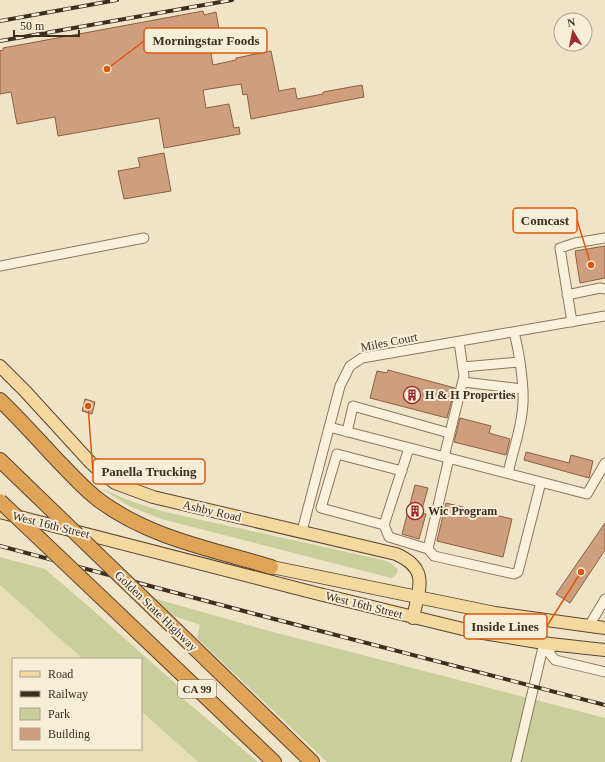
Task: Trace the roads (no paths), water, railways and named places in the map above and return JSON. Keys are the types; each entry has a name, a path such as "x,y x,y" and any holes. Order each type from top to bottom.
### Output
{"highway":[{"path":"0,400 79,483 99,501 122,516 147,529 175,539 271,567"},
{"name":"Golden State Highway","path":"0,460 312,762"},
{"name":"CA 99","path":"0,501 272,761"}],"main road":[{"name":"Ashby Road","path":"0,366 90,462 115,483 153,497 396,554 407,558 415,566 420,583 413,618"},
{"name":"West 16th Street","path":"0,512 413,618 471,631 547,643 605,650"},
{"name":"West 16th Street","path":"126,544 271,567 496,613 605,628"}],"street":[{"path":"0,266 144,238"},
{"path":"572,322 560,248 575,243 605,238"},
{"path":"568,295 600,288 605,289"},
{"name":"Miles Court","path":"302,532 340,386 350,366 362,358 605,317"},
{"path":"508,473 520,423 523,402 514,332"},
{"path":"428,548 450,433 464,376 459,342"},
{"path":"463,367 519,362"},
{"path":"463,382 522,389"},
{"path":"347,432 353,406 450,433"},
{"path":"329,427 587,494 605,463"},
{"path":"409,448 384,525 389,537 428,548 434,556 514,574 518,572 541,482"},
{"path":"384,525 321,508 337,454 402,471"},
{"path":"589,626 605,599"},
{"path":"547,643 550,654 555,660 605,672"},
{"path":"516,762 547,643"}],"railway":[{"path":"0,21 117,0"},
{"path":"0,41 232,0"},
{"path":"0,546 605,705"}],"place":[{"name":"Morningstar Foods","path":"107,69"},
{"name":"Comcast","path":"591,265"},
{"name":"H & H Properties","path":"412,395"},
{"name":"Panella Trucking","path":"88,406"},
{"name":"Wic Program","path":"415,511"},
{"name":"Inside Lines","path":"581,572"}]}
